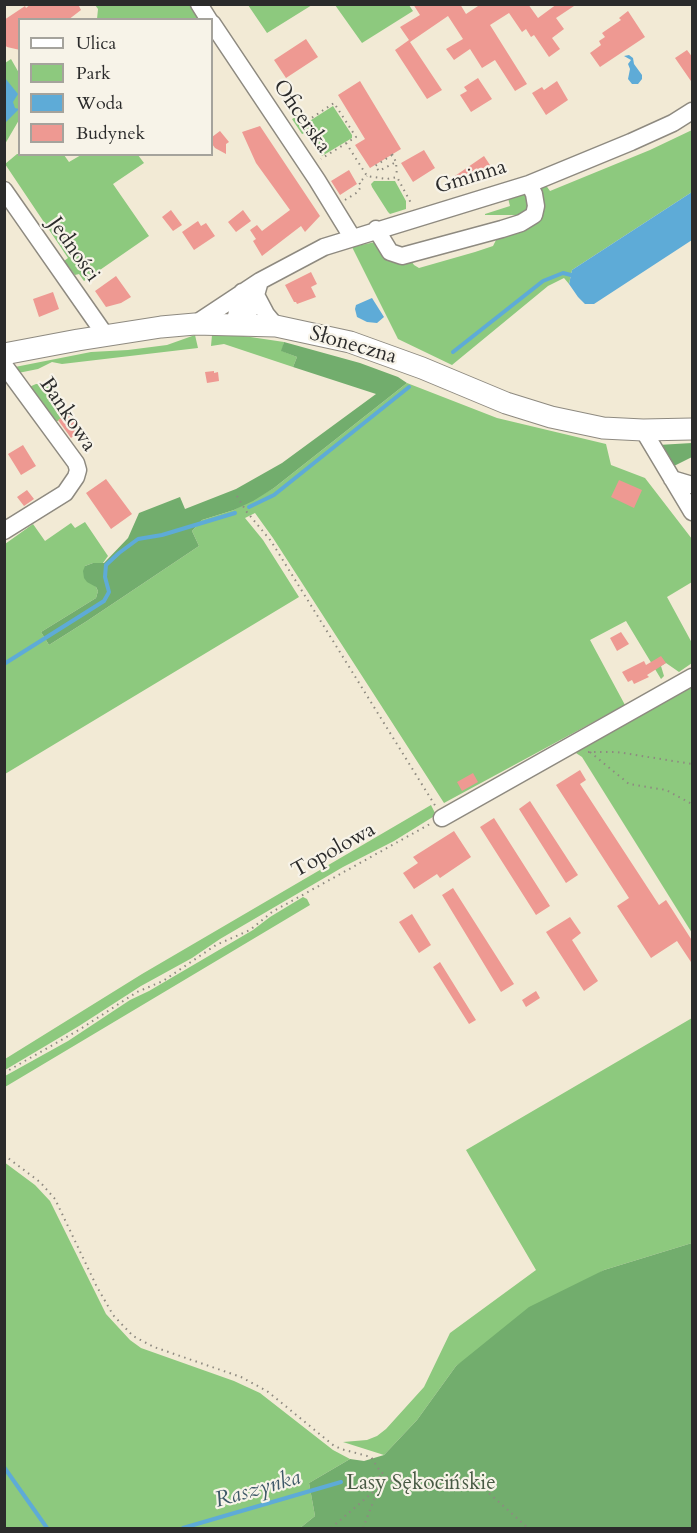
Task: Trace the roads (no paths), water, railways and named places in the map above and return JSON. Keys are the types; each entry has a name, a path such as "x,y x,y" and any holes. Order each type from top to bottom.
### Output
{"main road":[{"name":"Słoneczna","path":"4,354 106,336 195,324 276,326 350,342 412,364 506,403 551,417 603,428 693,429"}],"street":[{"name":"Oficerska","path":"199,4 208,18"},
{"name":"Oficerska","path":"213,25 317,180 351,237"},
{"name":"Gminna","path":"195,324 324,247 529,184 658,130 693,111"},
{"path":"376,230 390,252 402,256 502,230 534,215 536,206 529,184"},
{"name":"Jedności","path":"4,190 106,336"},
{"path":"239,324 236,316 253,288"},
{"path":"253,288 266,314 276,326"},
{"name":"Bankowa","path":"4,364 10,381 76,463 78,470 65,493 4,531"},
{"path":"643,430 693,512"},
{"path":"672,479 693,485"},
{"path":"442,818 693,677"}],"water":[{"path":"629,55 642,75 638,84 632,84 628,79 630,69 628,64 631,60 624,56"},
{"path":"5,78 18,94 13,102 18,110 5,123"},
{"path":"692,192 692,240 594,304 585,304 578,297 569,284 572,270"},
{"path":"372,298 384,317 377,323 367,322 357,317 355,309 356,305"}],"waterway":[{"path":"453,352 543,281 563,273 571,275"},
{"path":"249,507 274,495 409,387"},
{"path":"4,664 104,601 109,592 105,577 106,565 138,539 162,535 235,513"},
{"name":"Raszynka","path":"4,1467 47,1528"},
{"name":"Raszynka","path":"183,1528 341,1482"}],"park label":[{"name":"Lasy Sękocińskie","path":"421,1484"}]}
